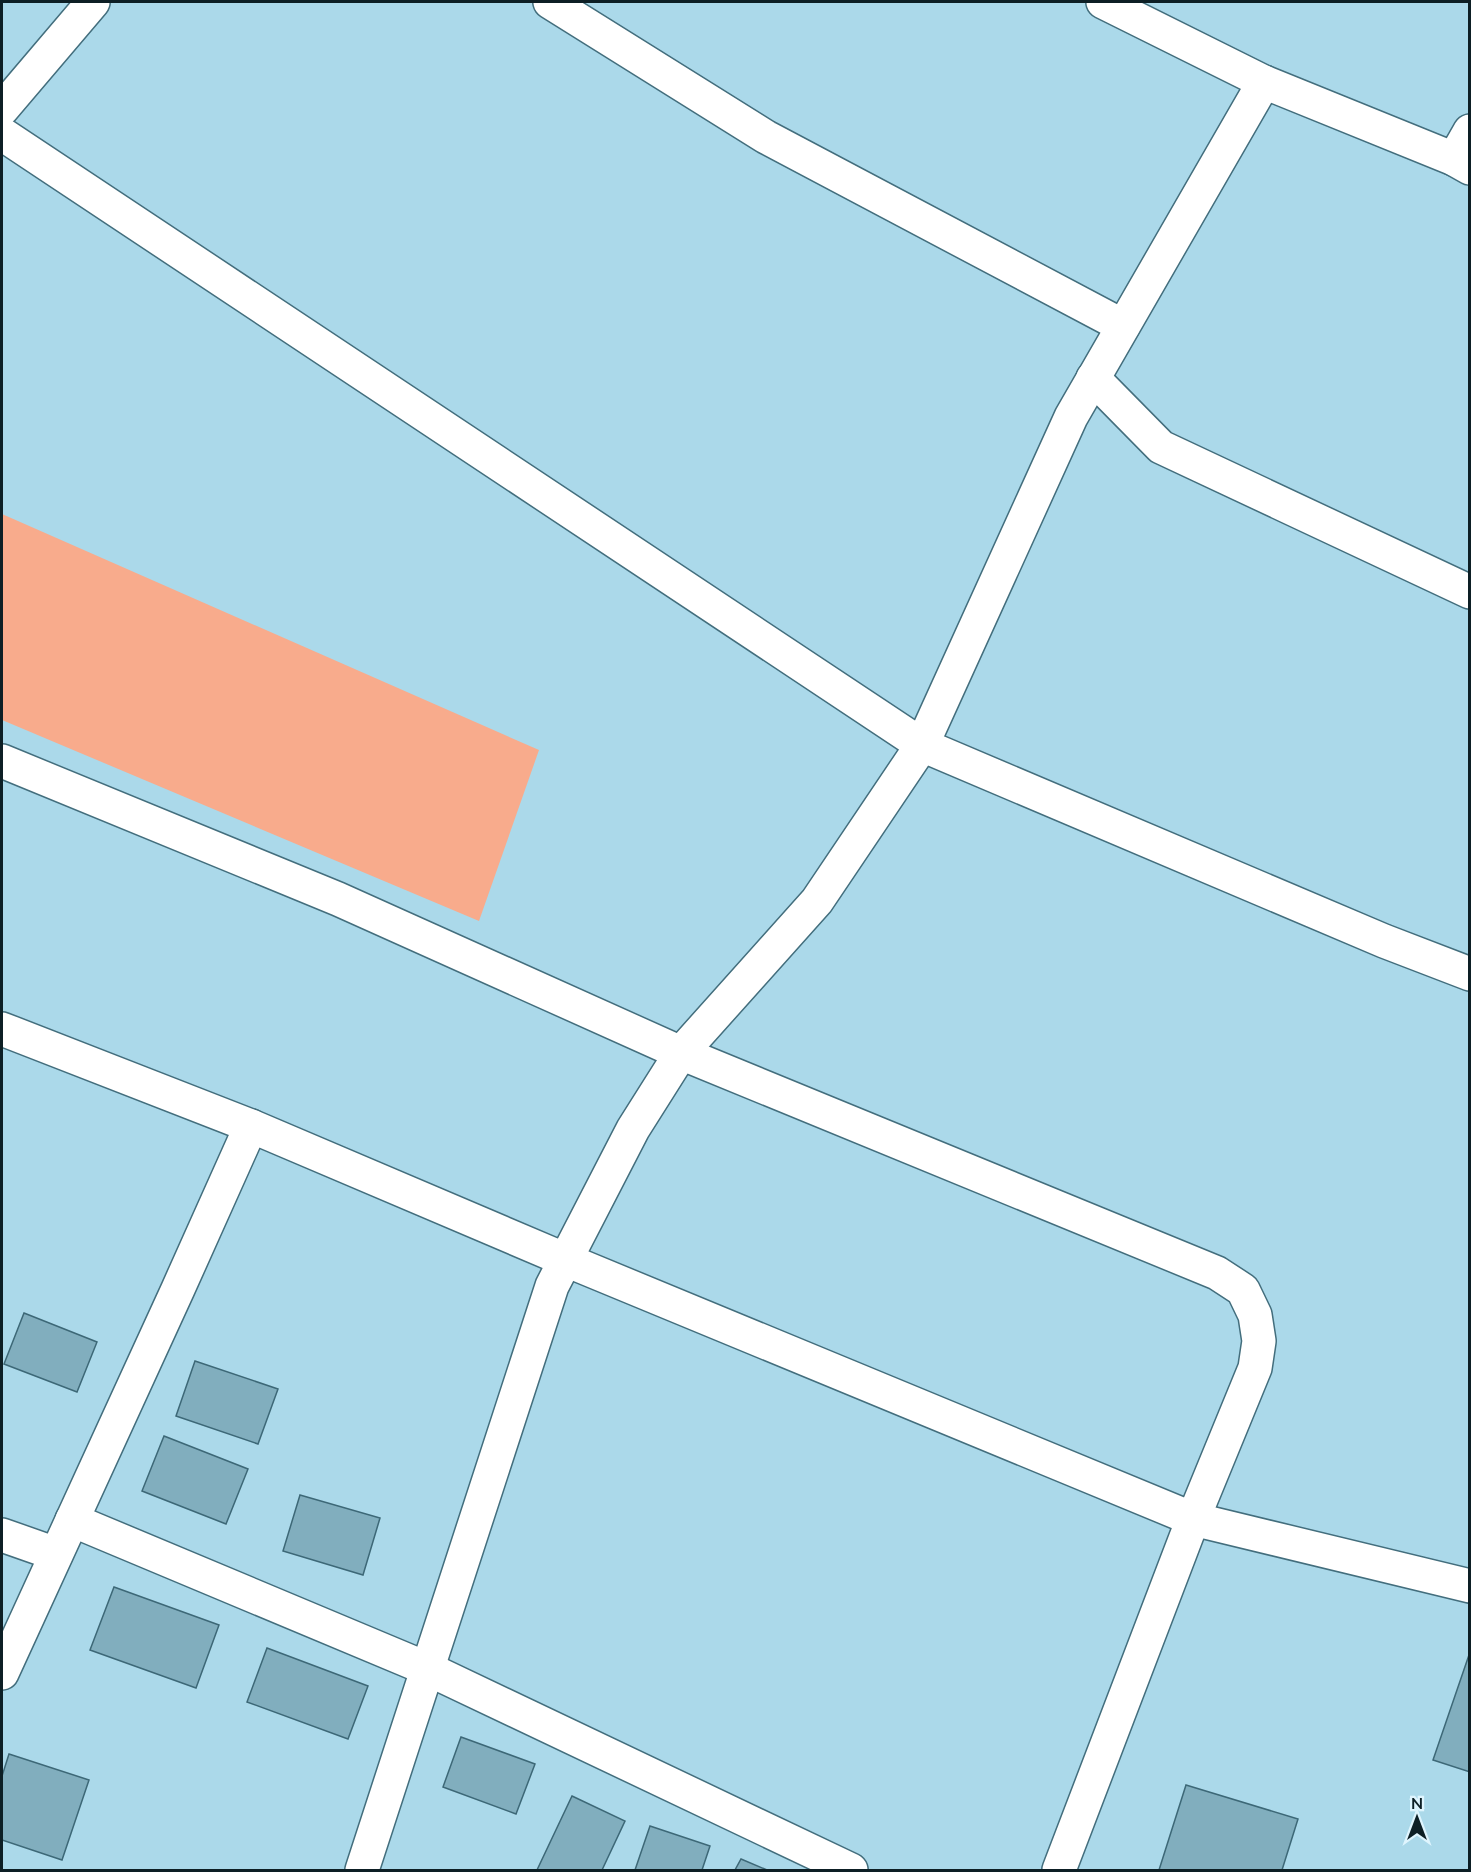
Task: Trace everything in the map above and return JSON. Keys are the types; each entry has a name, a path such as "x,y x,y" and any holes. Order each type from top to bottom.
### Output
{"street":[{"path":"2,109 93,2"},
{"path":"549,2 766,137 1123,326"},
{"path":"1103,2 1264,82 1462,164 1470,131"},
{"path":"362,1870 552,1286 633,1129 681,1053 817,901 922,745 1071,417 1264,82"},
{"path":"2,134 922,745 1384,941 1470,974"},
{"path":"1093,378 1161,447 1470,592"},
{"path":"2,761 338,899 681,1053 1217,1273 1243,1290 1255,1315 1259,1341 1255,1368 1193,1519 1059,1870"},
{"path":"2,1029 251,1126 566,1260 1193,1519 1470,1586"},
{"path":"2,1673 251,1126"},
{"path":"72,1520 428,1669 851,1870"},
{"path":"2,1535 56,1554"}],"shaded area":[{"path":"2,514 539,750 479,921 2,720"}],"building":[{"path":"24,1313 97,1342 77,1392 4,1364"},
{"path":"195,1361 278,1389 258,1444 176,1416"},
{"path":"164,1436 248,1469 226,1524 142,1491"},
{"path":"300,1495 380,1518 363,1575 283,1551"},
{"path":"114,1587 219,1625 196,1688 90,1650"},
{"path":"267,1648 368,1686 348,1739 247,1702"},
{"path":"1470,1652 1470,1772 1433,1760"},
{"path":"461,1737 535,1764 516,1814 443,1787"},
{"path":"9,1754 89,1780 62,1860 2,1840 2,1776"},
{"path":"1186,1785 1298,1819 1282,1870 1159,1870"},
{"path":"572,1796 625,1821 602,1870 537,1870"},
{"path":"650,1826 710,1846 702,1870 635,1870"},
{"path":"741,1859 767,1870 735,1870"}]}
